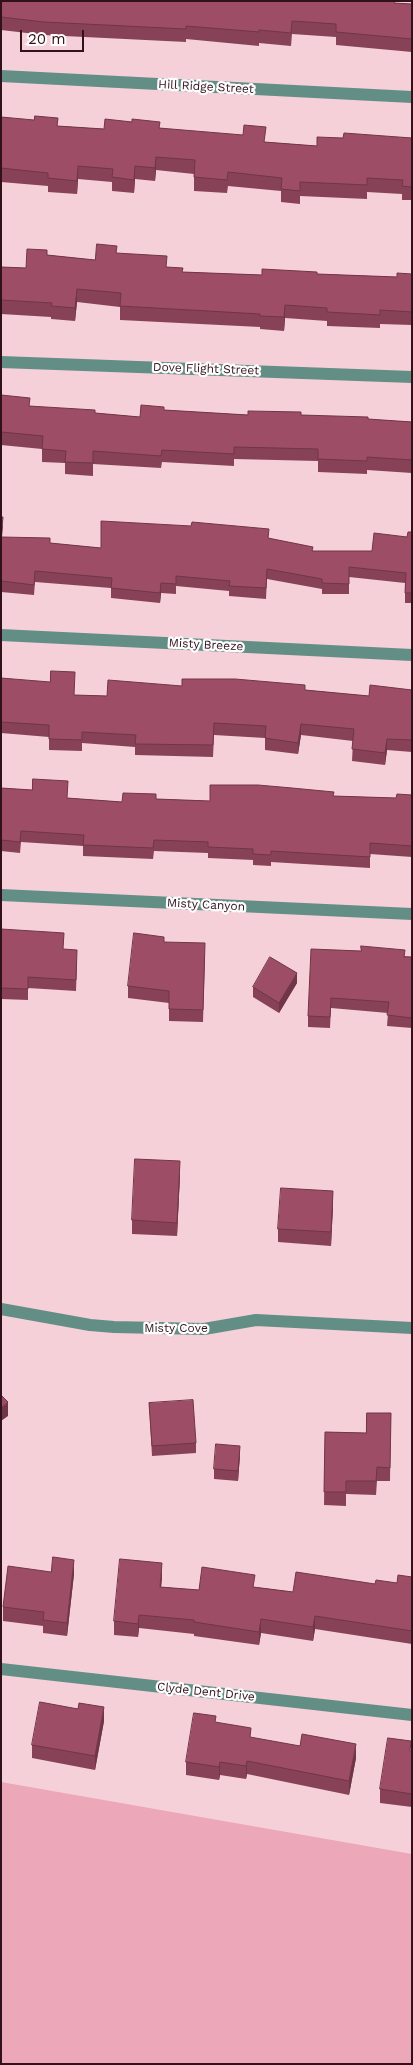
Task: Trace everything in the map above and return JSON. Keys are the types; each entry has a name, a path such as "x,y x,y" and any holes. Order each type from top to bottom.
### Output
{"street":[{"name":"Hill Ridge Street","path":"1,76 412,97"},
{"name":"Dove Flight Street","path":"1,362 412,377"},
{"name":"Misty Breeze","path":"1,636 412,655"},
{"name":"Misty Canyon","path":"1,895 412,914"},
{"name":"Misty Cove","path":"1,1309 114,1328 204,1329 256,1320 412,1328"},
{"name":"Clyde Dent Drive","path":"1,1669 412,1716"}],"shaded area":[{"path":"1,1782 412,1854 412,2064 1,2064"}],"building":[{"path":"1,1 395,1 394,3 412,4 412,39 336,32 336,24 292,21 291,33 186,26 186,29 44,22 1,17"},
{"path":"35,116 58,118 57,126 104,129 105,119 132,122 132,119 160,122 159,128 243,135 244,125 266,127 264,142 317,146 317,137 343,138 344,133 412,138 412,187 402,186 403,180 367,178 367,185 300,182 300,191 281,189 282,178 228,172 227,180 194,177 195,160 156,157 155,168 135,166 134,180 112,177 113,169 78,166 77,181 48,178 48,173 1,168 1,117 34,120"},
{"path":"97,244 117,246 116,253 167,256 166,267 183,268 182,272 262,275 262,269 317,272 317,274 397,277 397,273 412,274 412,312 380,310 380,315 327,312 327,308 285,305 284,317 260,316 260,314 120,306 121,293 77,289 75,308 51,306 52,303 1,300 1,267 26,268 27,249 47,250 47,255 95,260"},
{"path":"1,395 30,398 29,406 95,410 95,413 140,417 141,405 164,407 164,410 248,415 248,411 301,412 301,415 368,417 368,419 412,422 412,460 367,457 367,461 318,459 318,449 234,447 234,454 162,450 161,456 93,451 93,463 65,462 66,451 42,449 43,436 1,432"},
{"path":"1,517 3,517 1,537"},
{"path":"101,521 191,526 192,522 269,529 268,538 313,547 312,551 372,551 374,533 407,537 408,532 412,532 412,593 405,593 406,573 349,567 349,584 322,583 322,579 267,569 266,588 229,586 230,581 176,576 176,584 161,583 160,593 111,588 112,578 35,571 34,585 1,581 1,537 50,538 50,543 101,548"},
{"path":"51,671 75,672 74,695 107,696 108,680 182,686 182,679 235,679 305,685 305,690 369,696 370,685 412,690 412,740 387,739 385,753 352,749 354,729 301,724 298,743 265,738 266,726 214,723 213,745 135,744 136,735 82,732 82,740 49,739 49,725 1,722 1,678 50,682"},
{"path":"33,779 68,781 67,798 122,802 123,793 156,794 156,799 210,801 210,785 258,785 292,788 334,792 333,796 396,798 397,794 412,795 412,846 370,843 370,857 271,851 271,855 253,854 253,849 208,847 208,842 154,840 153,848 83,845 84,835 21,831 20,842 1,840 1,788 32,790"},
{"path":"1,929 64,933 63,949 77,950 76,980 28,977 28,989 1,988"},
{"path":"134,933 164,937 164,942 205,943 203,1010 169,1009 169,991 128,986"},
{"path":"361,946 405,950 404,957 412,957 412,1018 387,1015 389,1002 331,998 330,1017 308,1016 311,949 361,951"},
{"path":"270,957 297,973 279,1003 253,987"},
{"path":"135,1159 180,1161 177,1223 132,1220"},
{"path":"281,1188 333,1191 331,1232 278,1229"},
{"path":"1,1395 8,1402 1,1408"},
{"path":"193,1400 196,1443 152,1446 149,1403"},
{"path":"367,1413 391,1413 390,1468 377,1467 376,1481 346,1481 346,1492 324,1492 325,1432 366,1433"},
{"path":"216,1444 240,1446 238,1471 214,1469"},
{"path":"53,1557 74,1560 67,1623 43,1620 44,1612 3,1607 8,1566 51,1572"},
{"path":"120,1559 162,1563 160,1587 199,1590 202,1567 255,1575 253,1587 293,1592 296,1572 375,1584 376,1580 397,1583 398,1575 412,1577 412,1631 315,1616 313,1627 261,1619 259,1632 194,1622 194,1620 139,1615 138,1624 114,1621"},
{"path":"40,1702 78,1709 79,1703 104,1707 95,1756 32,1745"},
{"path":"194,1713 216,1716 215,1722 251,1728 250,1737 300,1746 302,1734 356,1744 349,1781 247,1761 246,1766 220,1762 219,1767 186,1762"},
{"path":"388,1738 411,1741 412,1794 380,1789"}]}
